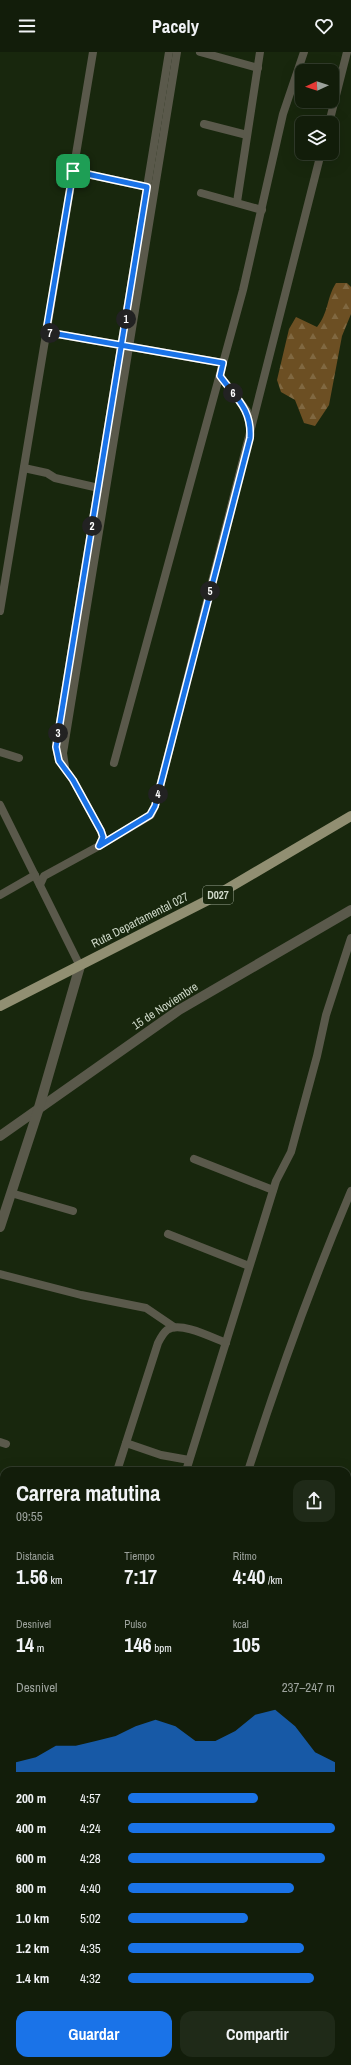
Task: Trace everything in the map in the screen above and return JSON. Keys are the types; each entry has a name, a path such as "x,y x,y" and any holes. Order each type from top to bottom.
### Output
{"main road":[{"name":"Ruta Departamental 027","path":"0,1006 210,899 351,816"}],"street":[{"path":"0,611 93,52"},
{"path":"151,188 169,52"},
{"path":"99,846 103,837 101,831 73,780 65,769 63,761 102,489 151,188 177,52"},
{"path":"200,52 258,68"},
{"path":"237,202 260,52"},
{"path":"114,763 220,376 262,210 284,114 304,52"},
{"path":"331,116 347,52"},
{"path":"204,124 247,135"},
{"path":"40,886 44,876 99,846 150,815 155,806 250,438 319,160"},
{"path":"73,171 151,188"},
{"path":"200,193 262,210"},
{"path":"46,332 223,363"},
{"path":"220,376 247,411 250,422 250,438"},
{"path":"24,468 47,473 55,478 102,489"},
{"path":"0,752 19,758"},
{"path":"0,805 80,966 38,1110 0,1227"},
{"path":"0,895 35,875"},
{"name":"15 de Noviembre","path":"0,1136 179,1010 350,912"},
{"path":"187,1467 273,1190 291,1152 326,1015 351,938"},
{"path":"194,1159 273,1190"},
{"path":"249,1467 272,1398 330,1240 351,1191"},
{"path":"11,1194 73,1211"},
{"path":"168,1234 249,1266"},
{"path":"0,1274 81,1295 146,1308 174,1327 185,1328 226,1343"},
{"path":"118,1467 158,1343 165,1331 174,1327"},
{"path":"126,1443 161,1455 189,1460"}],"green space":[{"path":"336,283 347,283 351,287 351,314 342,336 329,405 315,426 304,423 295,400 281,392 277,380 289,329 296,317 317,327 324,316 330,295"}],"route":[{"path":"73,171 46,332 84,339 121,345 223,363 220,376 247,411 251,430 155,806 150,815 99,846 103,837 101,831 73,780 59,761 56,755 56,747 114,393 121,345 147,187 73,171"}]}
